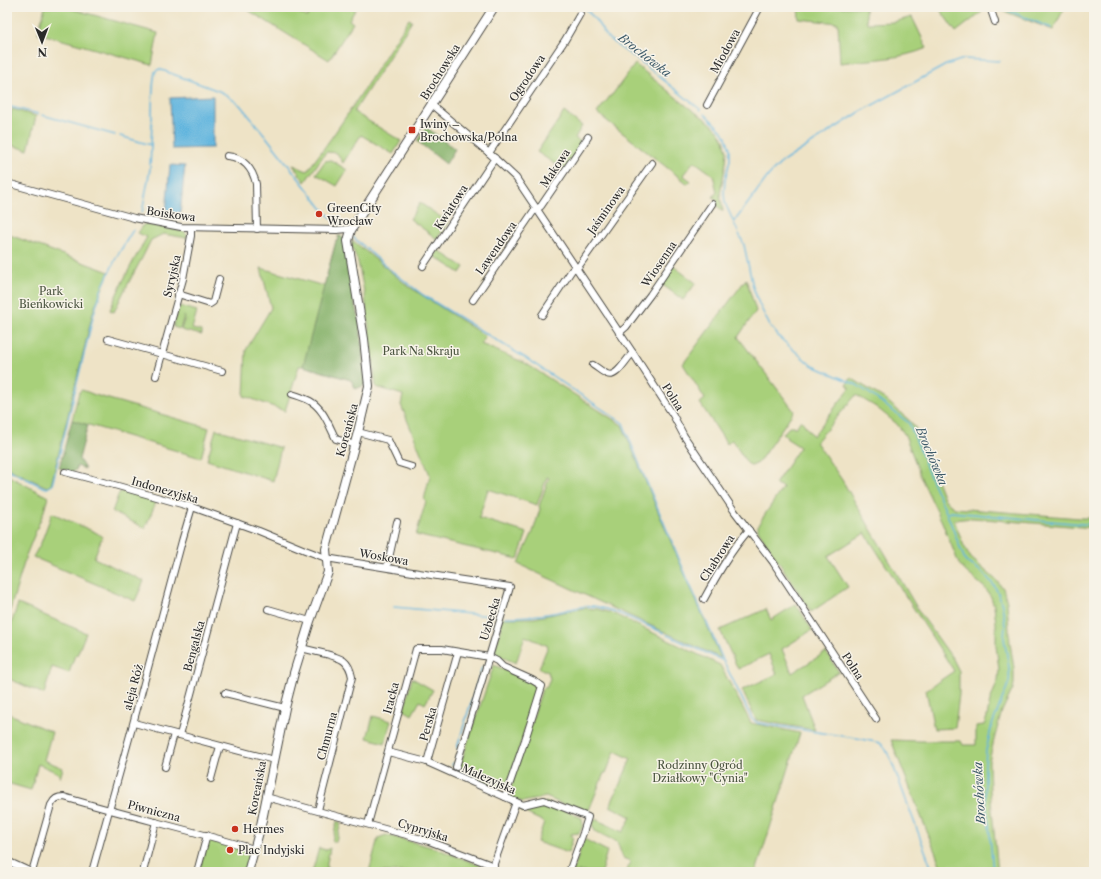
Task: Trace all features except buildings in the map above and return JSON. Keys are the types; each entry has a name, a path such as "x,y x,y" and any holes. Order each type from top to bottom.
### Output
{"street":[{"name":"Brochowska","path":"348,241 351,230 494,7"},
{"name":"Miodowa","path":"706,105 760,7"},
{"path":"990,7 995,22"},
{"name":"Ogrodowa","path":"489,153 565,40 580,14"},
{"name":"Polna","path":"432,105 495,158 516,178 620,333 673,415 684,436 735,512 773,562 876,719"},
{"name":"Makowa","path":"537,209 541,206 588,137"},
{"path":"226,156 234,157 243,162 255,177 260,229"},
{"name":"Kwiatowa","path":"423,266 495,158"},
{"name":"Jaśminowa","path":"542,315 572,270 579,266 584,260 652,163"},
{"name":"Boiskowa","path":"7,183 134,218 181,227 351,230"},
{"name":"Wiosenna","path":"620,333 650,295 712,204"},
{"name":"Lawendowa","path":"473,300 533,212 537,209"},
{"name":"Syryjska","path":"156,376 183,279 189,249 191,228"},
{"name":"Koreańska","path":"248,872 261,825 285,708 294,673 310,621 327,577 328,568 326,548 370,386 358,298 348,241"},
{"path":"178,294 210,304 213,302 219,279"},
{"path":"108,339 222,371"},
{"path":"593,365 608,375 615,374 633,353"},
{"path":"292,394 311,401 317,406 336,439 355,445"},
{"path":"358,432 388,440 399,463 412,467"},
{"name":"Indonezyjska","path":"65,472 192,507 259,531"},
{"name":"aleja Róż","path":"92,872 134,724 192,507"},
{"path":"387,567 397,522"},
{"name":"Bengalska","path":"165,767 177,735 237,523"},
{"name":"Chabrowa","path":"704,599 724,564 749,530"},
{"name":"Woskowa","path":"259,531 326,558 510,587"},
{"name":"Uzbecka","path":"456,767 510,587"},
{"path":"268,609 310,621"},
{"name":"Chmurna","path":"301,648 339,658 346,663 351,670 352,677 318,810"},
{"name":"Iracka","path":"368,824 416,649 442,649 489,657"},
{"name":"Perska","path":"427,762 458,652"},
{"path":"489,657 497,661 503,667 542,686 505,797"},
{"path":"225,693 285,708"},
{"path":"134,724 274,760"},
{"path":"211,779 220,746"},
{"path":"388,752 427,762"},
{"name":"Malezyjska","path":"427,762 523,805 544,800 588,817 568,872"},
{"name":"Piwniczna","path":"32,872 51,805 53,801 59,797 110,809 254,849"},
{"path":"266,797 318,810"},
{"path":"493,869 516,802"},
{"name":"Cypryjska","path":"318,810 438,844 493,869"},
{"path":"143,872 156,822"},
{"path":"197,872 207,835"},
{"path":"7,861 32,872"}],"green space":[{"path":"45,7 65,7 158,33 152,65 38,33"},
{"path":"243,7 289,7 307,17 313,7 357,7 349,20 353,23 329,60"},
{"path":"798,7 865,7 867,23 894,22 912,17 927,48 895,57 840,63 838,23 799,19"},
{"path":"938,7 981,7 982,12 956,32"},
{"path":"993,7 1065,7 1053,30"},
{"path":"409,19 412,21 354,112 401,141 393,154 361,135 343,163 337,153 326,152 305,182 293,165 307,171 347,115"},
{"path":"635,64 719,131 724,140 727,151 720,194 723,211 717,206 717,200 713,197 717,192 713,175 694,161 683,175 691,181 688,184 597,113"},
{"path":"12,109 36,116 28,150 7,144 7,128"},
{"path":"564,112 582,126 575,138 582,143 564,170 537,152"},
{"path":"426,127 455,149 446,164 417,141"},
{"path":"331,160 347,170 337,186 316,174 325,161"},
{"path":"420,203 448,222 437,239 410,219"},
{"path":"144,224 185,232 187,238 163,234 151,240 114,312 110,310 127,273 147,237 138,233"},
{"name":"Park Bieńkowicki","path":"7,234 109,272 93,312 51,485 47,487 7,468 7,284 12,271 7,269"},
{"path":"338,236 341,236 355,291 352,292 357,314 356,389 351,380 299,366 285,411 244,396 246,350 271,308 261,268 324,286 336,241 339,240"},
{"name":"Park Na Skraju","path":"338,236 341,236 345,240 355,291 352,292 357,314 360,320 365,385 356,389 351,380 303,366 336,241 339,240"},
{"path":"352,240 408,286 485,336 481,344 525,363 622,425 721,658 518,564 533,532 540,509 539,506 549,478 547,477 537,505 488,489 479,518 527,533 518,559 416,535 426,501 424,500 430,475 401,405 403,395 376,387 365,296 358,262 352,247"},
{"path":"438,250 464,267 460,273 434,256"},
{"path":"673,266 696,283 683,300 660,283"},
{"path":"746,279 756,311 738,337 794,411 758,463 752,466 747,463 732,440 727,444 700,403 705,399 683,364"},
{"path":"179,306 197,311 192,329 202,331 202,335 181,330 184,316 180,329 173,327"},
{"path":"851,378 885,399 911,422 918,432 944,498 955,508 1094,518 1094,528 972,518 954,520 964,546 971,558 1003,588 1007,602 1010,643 1014,668 1014,684 1002,711 989,762 990,790 998,872 943,872 891,740 961,741 963,745 976,745 976,726 984,725 990,701 998,680 999,669 996,646 996,623 994,606 991,597 985,588 959,564 942,522 922,480 905,435 897,424 876,407 856,395 816,442 842,480 920,613 953,659 959,671 959,694 955,728 934,729 926,690 954,671 865,533 828,556 848,587 811,612 758,530 758,525 783,487 775,484 800,447 786,438 787,437 783,434 789,427 796,427 801,420 813,436 850,388 847,384"},
{"path":"82,390 209,428 201,458 72,420 79,392"},
{"path":"72,420 88,425 79,459 85,469 77,466 76,470 72,472 59,468"},
{"path":"216,429 281,448 273,481 207,460"},
{"path":"7,475 48,497 27,553 7,620"},
{"path":"124,490 157,500 145,528 112,512 119,493"},
{"path":"52,513 97,533 102,537 94,558 144,581 135,601 33,557 41,543"},
{"path":"18,604 86,633 77,655 75,655 69,673 52,667 44,694 7,678 7,632"},
{"path":"796,604 812,630 782,649 792,673 826,652 839,672 802,695 815,730 756,720 742,690 777,674 769,654 738,669 720,630 766,609 771,620"},
{"name":"Rodzinny Ogród Działkowy \"Cynia\"","path":"584,608 598,609 614,614 720,665 751,723 800,733 756,872 627,872 630,861 623,858 617,842 595,831 592,825 595,819 623,832 631,817 610,806 631,759 615,751 606,773 604,773 587,815 546,797 523,802 514,799 509,794 542,689 547,687 550,678 548,672 539,668 548,646 525,636 516,663 497,655 495,649 502,627 499,625 501,618 534,618"},
{"path":"494,665 532,682 537,690 511,775 504,788 497,787 462,770 460,765"},
{"path":"412,678 433,690 425,704 420,701 412,715 404,710"},
{"path":"7,713 52,732 44,760 63,768 60,778 58,773 38,764 31,790 7,783"},
{"path":"373,716 391,721 385,743 367,738"},
{"path":"546,802 582,818 583,826 579,833 571,834 573,838 568,853 537,842 544,822 521,811"},
{"path":"337,821 341,823 336,842 332,841"},
{"path":"386,835 435,848 484,867 486,872 369,872 378,838"},
{"name":"Plac Indyjski","path":"210,839 249,850 251,853 246,872 199,872 207,842"},
{"path":"584,839 607,851 601,872 573,872"},
{"path":"319,848 326,850 330,848 326,868 340,872 312,872"},
{"path":"7,864 24,872 7,872"}],"water":[{"path":"213,96 213,148 172,149 170,98"},
{"path":"170,165 185,166 180,215 166,213"}],"waterway":[{"name":"Brochówka","path":"584,7 608,38 640,61 701,110"},
{"path":"1000,7 1051,28"},
{"path":"734,222 769,175 781,163 860,112 946,65 964,59 1000,61"},
{"path":"152,120 154,78 155,72 159,69 225,94 240,105 326,213 340,225"},
{"path":"7,106 38,114"},
{"name":"Brochówka","path":"705,114 724,133 730,149 730,160 725,180 725,203 744,245 753,287 759,304 770,326 780,338 811,365 857,385 909,423 965,560 978,569 988,579 995,587 999,596 1004,616 1004,638 1009,665 1009,682 992,725 986,750 985,796 993,872"},
{"path":"42,115 115,135"},
{"path":"142,213 150,169 152,122"},
{"path":"120,136 151,145"},
{"path":"103,286 116,258 133,230"},
{"path":"353,237 388,268 423,295 527,359 623,423 688,580 724,662 752,719 758,723 880,743 885,748 891,760 933,872"},
{"path":"7,469 43,487 47,488 52,485 94,313 102,288"},
{"path":"947,514 951,512 1094,525"},
{"path":"505,617 541,615 582,606 592,606 619,613 664,633"},
{"path":"394,607 493,616"},
{"path":"667,635 724,661"},
{"path":"457,748 482,667"},
{"path":"454,769 476,779"}],"place":[{"name":"Iwiny – Brochowska/Polna","path":"412,130"},
{"name":"GreenCity Wrocław","path":"319,214"},
{"name":"Hermes","path":"235,829"},
{"name":"Plac Indyjski","path":"230,850"}]}
